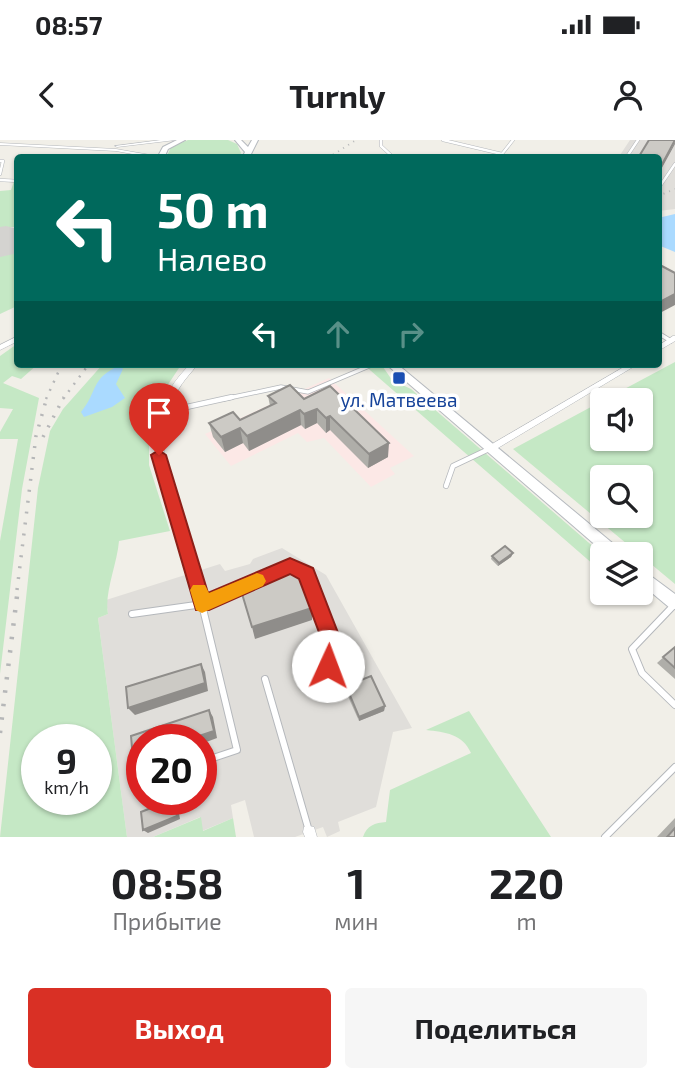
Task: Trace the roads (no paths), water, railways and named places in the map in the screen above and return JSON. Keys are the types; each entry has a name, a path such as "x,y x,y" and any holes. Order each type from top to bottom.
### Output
{"street":[{"path":"94,149 174,140"},
{"path":"161,154 164,148 182,140"},
{"path":"238,140 246,154 255,140"},
{"path":"0,144 135,154"},
{"path":"191,368 178,383 164,412 159,439 161,469 194,572"},
{"path":"396,368 601,542"},
{"path":"490,449 627,368"},
{"path":"653,585 675,604"}],"lane":[{"path":"380,140 381,146 390,154"},
{"path":"443,140 497,154"},
{"path":"502,154 513,140"},
{"path":"0,161 4,161 0,174"},
{"path":"662,183 675,164"},
{"path":"164,412 281,387 308,392 365,368"},
{"path":"446,486 453,466 490,449"},
{"path":"132,614 202,604 290,566 306,574 336,651 321,681"},
{"path":"194,572 237,750 217,757"},
{"path":"675,604 632,649 632,659 641,672 675,705"},
{"path":"265,679 310,834"},
{"path":"605,837 675,766"}],"water":[{"path":"675,214 675,252 662,247 662,217"},
{"path":"123,369 116,384 125,398 112,407 84,417 81,412 99,381 110,370"}],"railway":[{"path":"334,154 356,140"},
{"path":"662,194 675,189"},
{"path":"46,399 60,368"},
{"path":"63,399 86,368"},
{"path":"17,590 36,436 47,397"},
{"path":"43,437 64,397"},
{"path":"0,733 18,588"}],"place":[{"name":"ул. Матвеева","path":"399,378"}]}
